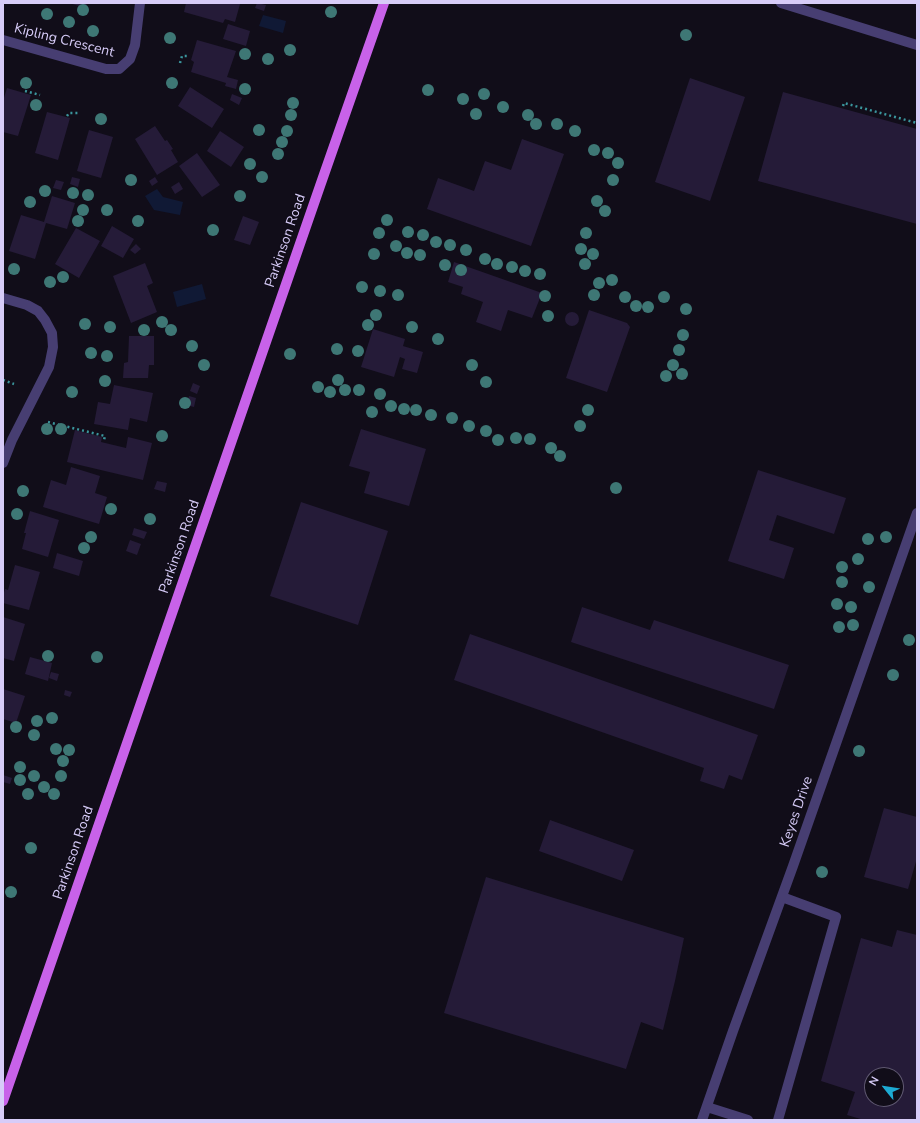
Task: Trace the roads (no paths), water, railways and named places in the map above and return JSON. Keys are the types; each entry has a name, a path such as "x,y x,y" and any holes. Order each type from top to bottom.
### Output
{"main road":[{"name":"Parkinson Road","path":"3,1101 384,3"}],"street":[{"name":"Kipling Crescent","path":"3,40 106,69 119,69 130,59 135,45 140,3"},
{"path":"781,3 917,46"},
{"path":"3,298 26,305 38,311 52,333 53,347 49,367 12,440 3,463"},
{"name":"Keyes Drive","path":"702,1120 917,513"},
{"path":"778,1120 836,917 782,897"},
{"path":"707,1107 748,1120"}],"water":[{"path":"263,15 286,21 283,33 259,26"},
{"path":"157,189 163,197 183,202 180,215 154,210 145,196"},
{"path":"202,284 206,299 177,307 173,292"}]}
